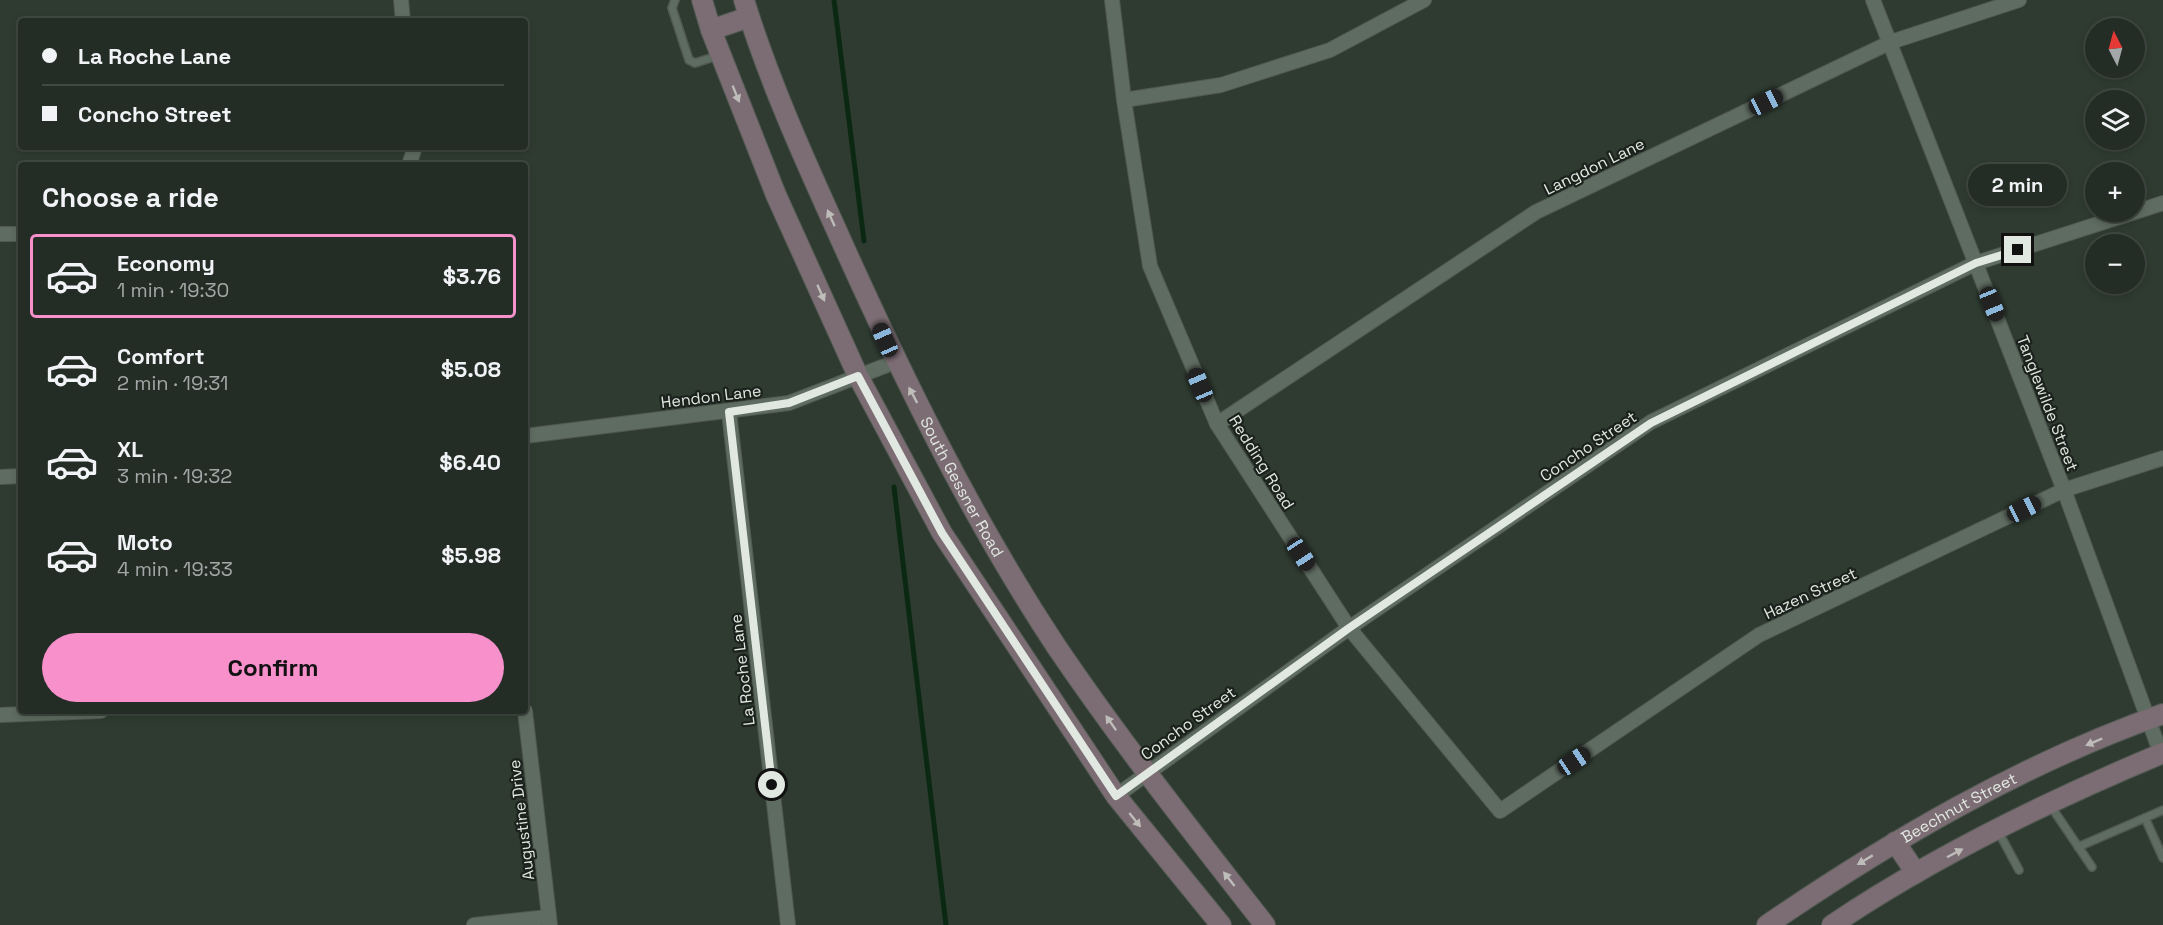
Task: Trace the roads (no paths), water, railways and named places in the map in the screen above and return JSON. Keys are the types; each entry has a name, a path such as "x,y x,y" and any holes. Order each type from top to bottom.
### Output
{"main road":[{"path":"702,0 720,55 776,195 858,376 942,533 1116,796 1221,925"},
{"path":"711,30 746,9"},
{"name":"South Gessner Road","path":"746,9 801,150 895,362 1002,557 1056,645 1146,773 1264,925"},
{"name":"Beechnut Street","path":"1767,925 1895,842 2004,784 2156,717"},
{"path":"1835,924 1916,873 2050,805 2162,755"},
{"path":"1895,842 1916,873"}],"street":[{"path":"401,0 403,18"},
{"name":"Redding Road","path":"1112,0 1124,100 1150,266 1217,424 1349,628 1500,811"},
{"path":"1124,100 1221,85 1330,50 1424,0"},
{"name":"Tanglewilde Street","path":"1873,0 2064,490 2156,717 2162,755"},
{"name":"Langdon Lane","path":"1217,424 1536,212 1891,42 2019,0"},
{"name":"Concho Street","path":"1116,796 1349,628 1651,423 1976,263 2163,203"},
{"path":"0,234 18,234"},
{"name":"Hendon Lane","path":"528,436 789,403 895,362"},
{"name":"La Roche Lane","path":"729,412 788,925"},
{"name":"Hazen Street","path":"1500,811 1759,635 2064,490 2163,458"},
{"path":"0,477 18,476"},
{"path":"0,715 25,714"},
{"name":"Augustine Drive","path":"525,714 549,921"},
{"path":"474,925 549,921"}],"lane":[{"path":"675,0 672,8 689,60 695,63 720,55"},
{"path":"2050,805 2092,867"},
{"path":"2078,847 2163,810"},
{"path":"2145,818 2163,858"},
{"path":"1998,831 2019,870"}],"waterway":[{"path":"834,0 864,241"},
{"path":"894,487 946,925"}]}
